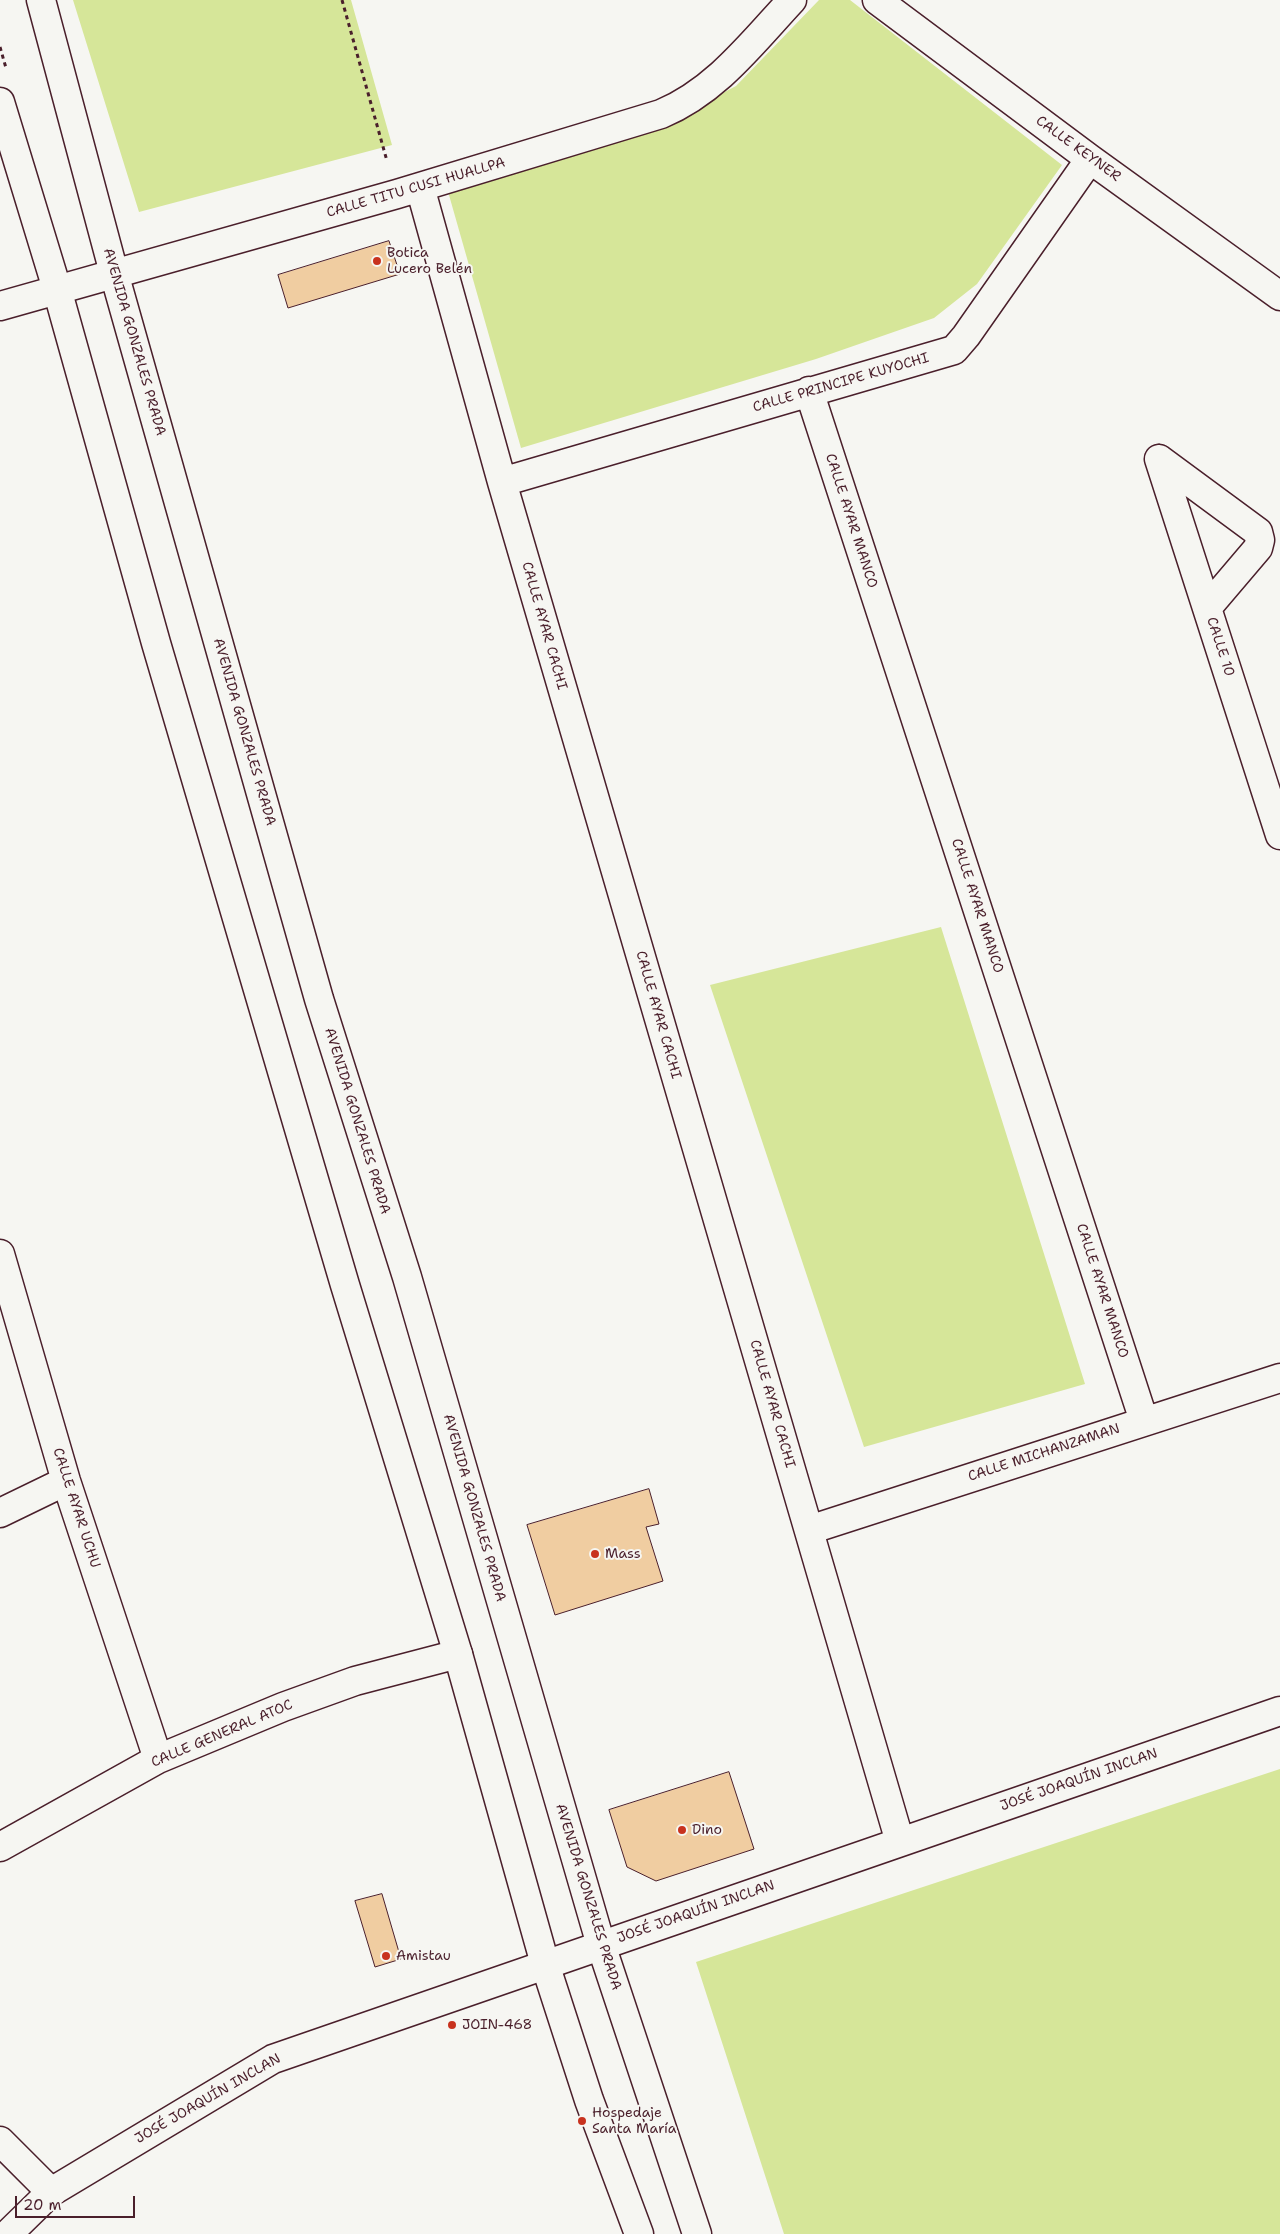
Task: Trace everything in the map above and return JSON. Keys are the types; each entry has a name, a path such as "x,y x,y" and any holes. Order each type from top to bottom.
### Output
{"street":[{"name":"AVENIDA GONZALES PRADA","path":"41,0 114,273 319,999 407,1278 601,1945 697,2234"},
{"name":"CALLE TITU CUSI HUALLPA","path":"0,306 408,191 557,147 675,108 704,91 723,75 792,0"},
{"name":"CALLE KEYNER","path":"877,0 1090,159 1280,296"},
{"path":"0,102 57,289 159,653 342,1276 458,1654 545,1964 590,2100 639,2234"},
{"name":"CALLE PRINCIPE KUYOCHI","path":"502,482 954,350 966,336 1090,159"},
{"name":"CALLE AYAR CACHI","path":"408,191 502,482 900,1842"},
{"name":"CALLE AYAR MANCO","path":"809,391 1144,1421"},
{"name":"CALLE 10","path":"1207,608 1258,548 1260,540 1258,532 1159,459 1207,608 1279,827"},
{"name":"CALLE AYAR UCHU","path":"0,1254 66,1482 158,1759"},
{"name":"CALLE MICHANZAMAN","path":"809,1530 1280,1378"},
{"path":"0,1513 66,1482"},
{"name":"CALLE GENERAL ATOC","path":"0,1847 158,1759 283,1707 355,1681 458,1654"},
{"name":"JOSÉ JOAQUÍN INCLAN","path":"8,2234 51,2192 273,2059 1280,1711"},
{"path":"0,2141 51,2192"}],"path":[{"path":"342,0 408,191"}],"green space":[{"path":"73,0 351,0 392,145 139,212"},
{"path":"819,0 850,0 1062,165 977,284 934,318 816,359 521,448 447,188 654,129 736,86"},
{"path":"941,927 1085,1384 864,1447 710,985"},
{"path":"1280,1769 1280,2234 784,2234 696,1962"}],"building":[{"path":"389,241 400,274 288,308 278,275"},
{"name":"Mass","path":"649,1489 659,1524 646,1527 663,1581 555,1615 527,1525"},
{"name":"Dino","path":"729,1772 754,1849 656,1881 627,1867 609,1810"},
{"path":"382,1894 401,1959 375,1967 355,1901"}],"place":[{"name":"Botica Lucero Belén","path":"377,261"},
{"name":"Mass","path":"595,1554"},
{"name":"Dino","path":"682,1830"},
{"name":"Amistau","path":"386,1956"},
{"name":"JOIN-468","path":"452,2025"},
{"name":"Hospedaje Santa María","path":"582,2121"}]}
